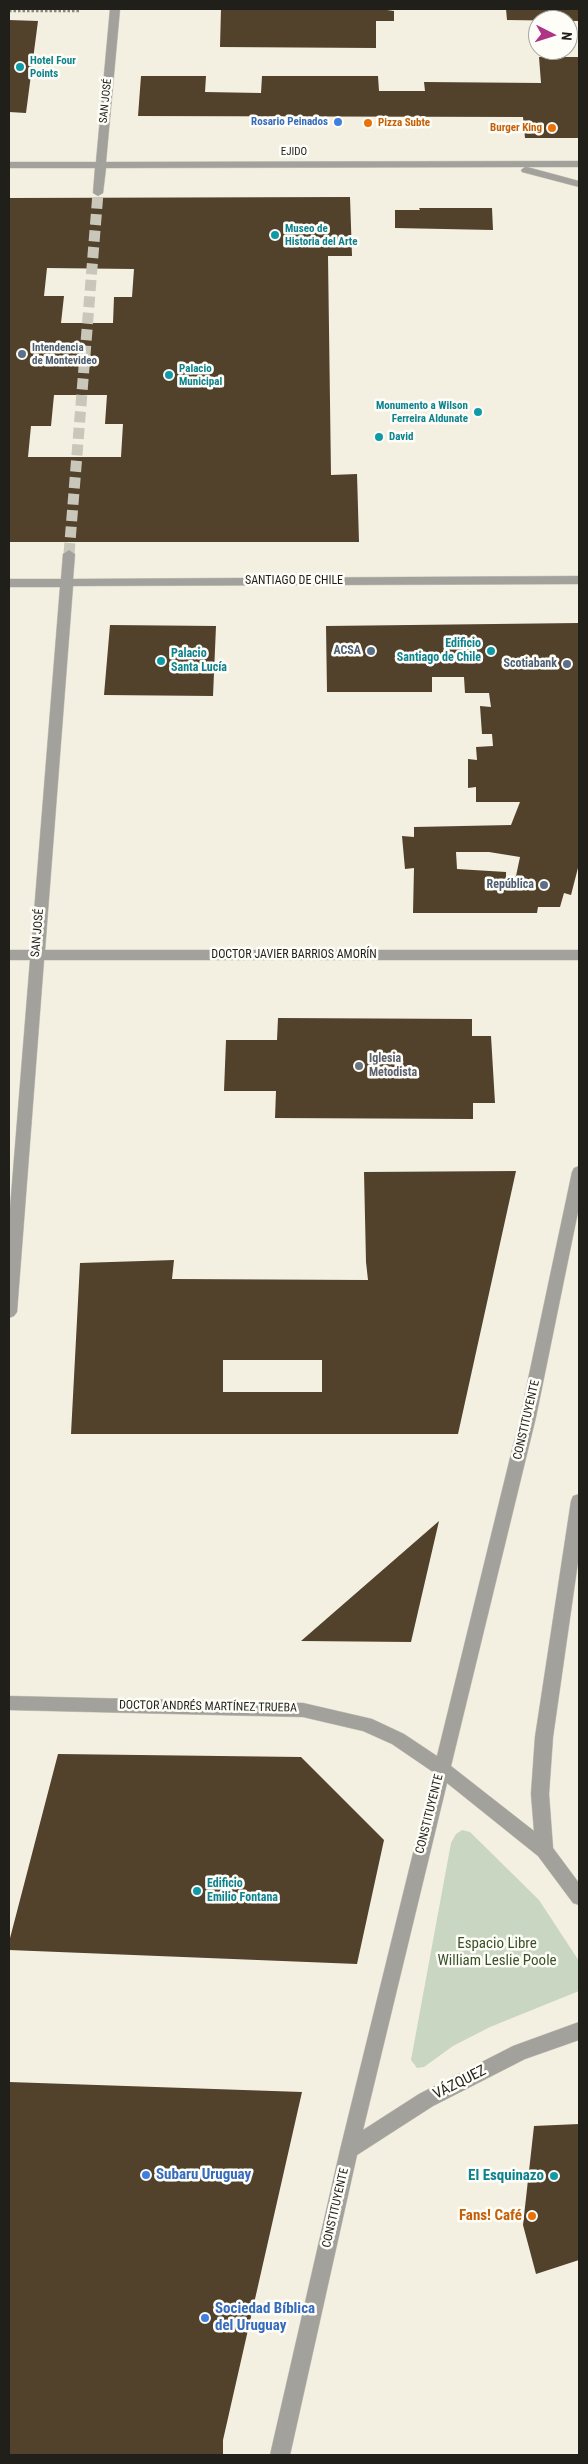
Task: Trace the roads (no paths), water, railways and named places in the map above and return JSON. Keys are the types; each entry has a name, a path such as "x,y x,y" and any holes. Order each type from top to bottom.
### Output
{"street":[{"name":"SAN JOSÉ","path":"98,193 115,10"},
{"name":"EJIDO","path":"9,165 579,164"},
{"path":"505,165 579,184"},
{"name":"SAN JOSÉ","path":"9,1312 69,554"},
{"name":"SANTIAGO DE CHILE","path":"9,583 579,580"},
{"name":"DOCTOR JAVIER BARRIOS AMORÍN","path":"9,955 579,955"},
{"name":"CONSTITUYENTE","path":"280,2455 349,2150 528,1417 579,1172"},
{"path":"544,1850 540,1794 544,1737 579,1501"},
{"name":"DOCTOR ANDRÉS MARTÍNEZ TRUEBA","path":"9,1703 303,1710 366,1724 398,1738 441,1768 544,1850 579,1897"},
{"name":"VÁZQUEZ","path":"349,2150 426,2100 520,2052 579,2031"}],"tunnel":[{"path":"69,554 98,193"}],"place":[{"name":"Hotel Four Points","path":"20,67"},
{"name":"Rosario Peinados","path":"338,122"},
{"name":"Pizza Subte","path":"368,123"},
{"name":"Burger King","path":"552,128"},
{"name":"Museo de Historia del Arte","path":"275,235"},
{"name":"Intendencia de Montevideo","path":"22,354"},
{"name":"Palacio Municipal","path":"169,375"},
{"name":"Monumento a Wilson Ferreira Aldunate","path":"478,412"},
{"name":"David","path":"379,437"},
{"name":"ACSA","path":"371,651"},
{"name":"Edificio Santiago de Chile","path":"491,651"},
{"name":"Palacio Santa Lucía","path":"161,661"},
{"name":"Scotiabank","path":"567,664"},
{"name":"República","path":"544,885"},
{"name":"Iglesia Metodista","path":"359,1066"},
{"name":"Edificio Emilio Fontana","path":"197,1891"},
{"name":"Subaru Uruguay","path":"146,2175"},
{"name":"El Esquinazo","path":"554,2176"},
{"name":"Fans! Café","path":"532,2216"},
{"name":"Sociedad Bíblica del Uruguay","path":"205,2318"}],"park label":[{"name":"Espacio Libre William Leslie Poole","path":"497,1952"}]}
